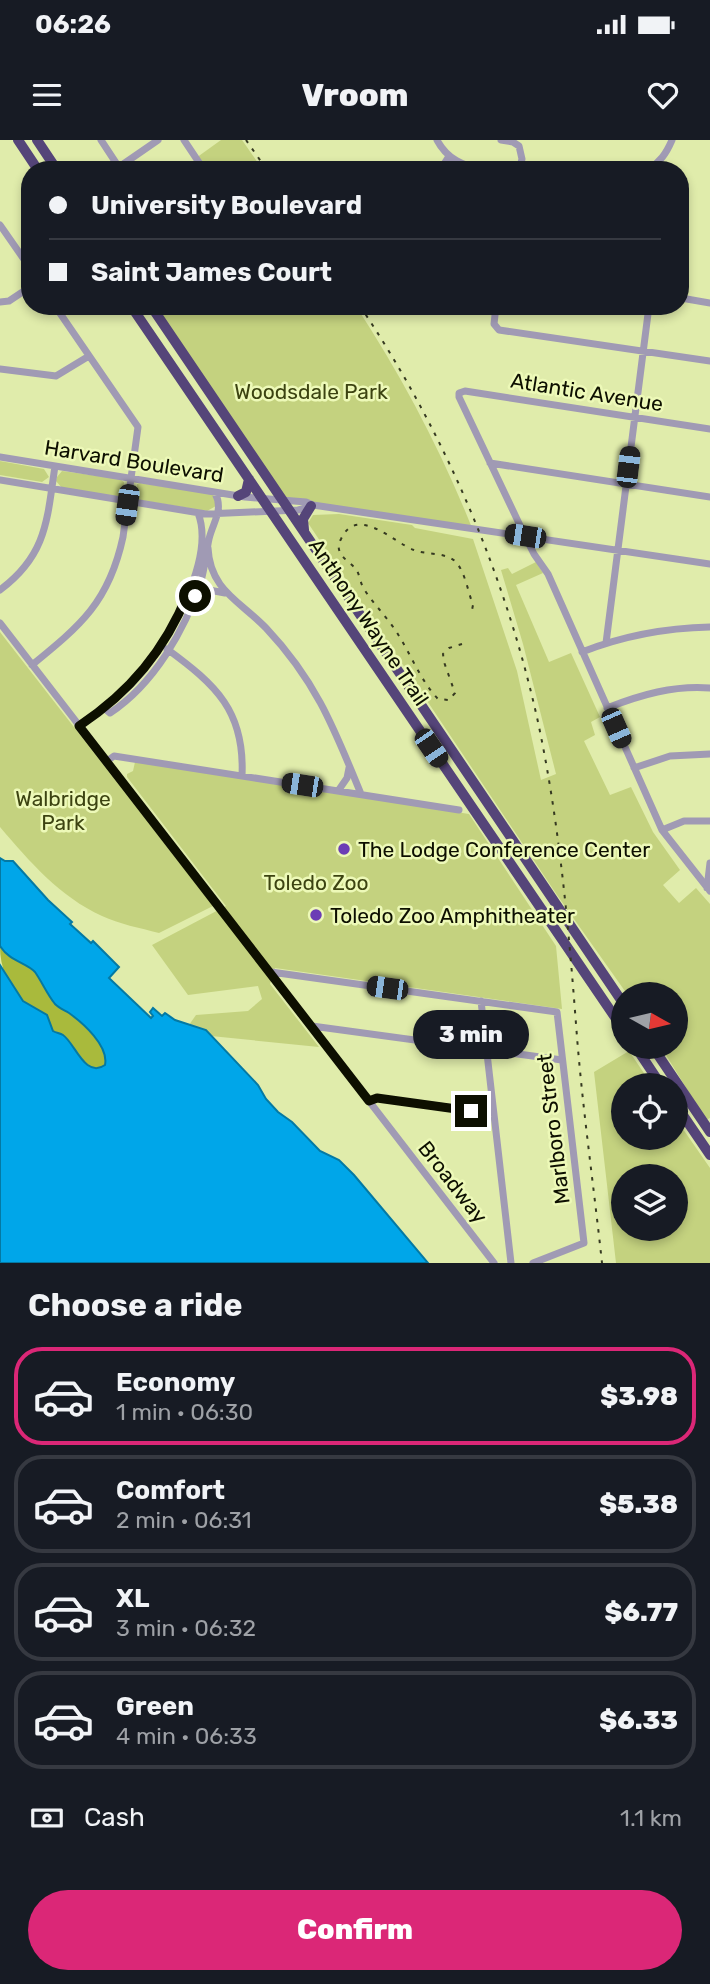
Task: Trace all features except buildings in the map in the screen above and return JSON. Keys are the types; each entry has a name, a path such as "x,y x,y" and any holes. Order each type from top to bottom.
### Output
{"highway":[{"path":"18,140 32,161"},
{"path":"38,140 51,161"},
{"name":"Anthony Wayne Trail","path":"137,315 262,498 305,534 611,985"},
{"name":"Anthony Wayne Trail","path":"156,315 282,499 279,511 611,1011"},
{"path":"237,496 246,492 249,478"},
{"path":"305,534 303,519 312,506"},
{"path":"279,511 314,555 330,570"},
{"path":"661,1059 710,1132"},
{"path":"688,1123 710,1155"}],"street":[{"path":"101,140 115,161"},
{"path":"130,161 158,140"},
{"path":"184,140 198,161"},
{"path":"437,140 449,156 457,161"},
{"path":"501,140 519,146 521,161"},
{"path":"660,161 671,140"},
{"path":"446,161 449,156"},
{"path":"0,225 21,255"},
{"path":"0,302 9,301 21,293"},
{"path":"689,299 710,303"},
{"path":"32,665 75,630 99,599 119,553 138,427 61,315"},
{"path":"496,315 495,327 499,330 710,360"},
{"path":"606,643 648,315"},
{"path":"0,369 56,376 89,356"},
{"name":"Atlantic Avenue","path":"490,463 459,397 460,393 465,391 710,429"},
{"name":"Harvard Boulevard","path":"0,457 215,493 306,502 312,506 710,564"},
{"path":"490,463 710,497"},
{"path":"490,463 534,554 548,574 662,830 709,889"},
{"path":"0,590 25,569 35,554 47,521 55,466"},
{"name":"Harvard Boulevard","path":"0,480 198,513 279,511 312,506"},
{"path":"79,726 104,708 110,713 152,672 192,594 218,514 218,499 215,493"},
{"path":"198,513 211,571 226,593 264,627 306,676 330,716 361,794"},
{"path":"192,594 209,590 226,593"},
{"name":"Broadway","path":"0,623 494,1263"},
{"path":"582,652 606,643 672,628 710,627"},
{"path":"165,648 216,690 227,703 240,735 242,776"},
{"path":"607,708 657,692 682,688 710,688"},
{"path":"634,768 670,756 710,754"},
{"path":"107,761 114,756 459,810"},
{"path":"338,791 348,778 349,768"},
{"path":"662,830 684,821 710,821"},
{"path":"709,889 710,863"},
{"path":"270,972 481,1001 511,1263"},
{"name":"Marlboro Street","path":"481,1001 556,1012 584,1242 533,1263"},
{"path":"312,1026 562,1060"},
{"path":"369,1101 377,1098 493,1113"}],"green space":[{"path":"221,140 242,140 257,161 198,161 196,158"},
{"name":"Woodsdale Park","path":"156,315 362,315 420,414 472,528 282,499"},
{"path":"0,461 44,469 49,477 42,482 0,475"},
{"path":"62,471 120,479 124,482 123,495 120,497 62,488 56,481"},
{"path":"137,484 212,494 216,498 216,506 207,511 139,500 136,498"},
{"path":"339,514 412,525 415,528 473,539 517,671 541,780 556,774 501,570 508,568 512,574 536,562 543,573 516,585 549,662 571,653 600,717 591,722 595,735 584,741 610,795 631,787 653,832 680,870 663,885 679,903 696,888 710,904 710,1118 706,1120 688,1091 688,1073 677,1073 668,1059 688,1059 688,982 619,982 557,895 308,523 313,515"},
{"name":"Walbridge Park","path":"0,632 213,906 159,933 109,919 72,899 34,865 0,827"},
{"name":"Toledo Zoo","path":"135,762 469,814 556,946 562,1009 275,968 270,984 319,1047 211,1036 206,1030 189,1025 196,1015 248,1011 262,999 258,986 188,995 152,945 226,906 127,777 127,774 133,771"},
{"path":"0,946 8,955 35,972 55,1004 88,1029 103,1050 105,1065 98,1068 86,1064 68,1039 53,1031 43,1014 23,1001 6,976 1,962"},
{"path":"616,1059 634,1059 644,1073 611,1073 611,1150 688,1150 688,1136 710,1168 710,1263 616,1263 613,1241 688,1241 688,1164 611,1164 611,1220 594,1072"}],"water":[{"path":"0,858 13,861 72,922 70,924 91,943 93,941 119,967 109,978 151,1018 153,1016 150,1012 153,1008 162,1016 165,1013 175,1020 206,1030 258,1085 278,1112 292,1122 320,1151 339,1160 354,1175 428,1263 0,1263 0,965 23,1001 47,1015 53,1031 67,1039 86,1064 98,1068 105,1065 105,1058 94,1036 75,1017 55,1004 35,972 8,955 0,946"}],"railway":[{"path":"246,140 261,161"},
{"path":"366,315 419,403 445,454 490,559 525,667 546,761 558,840 582,1093 602,1263"},
{"path":"462,644 449,648 443,654 455,693 449,700 438,699 395,630 364,589 356,569 340,553 341,539 348,529 356,525 366,525 414,550 451,558 464,576 473,605 472,610"}],"place":[{"name":"The Lodge Conference Center","path":"344,849"},
{"name":"Toledo Zoo Amphitheater","path":"316,915"}],"route":[{"path":"195,596 188,593 164,643 146,668 126,690 79,726 369,1101 377,1098 471,1111"}]}
